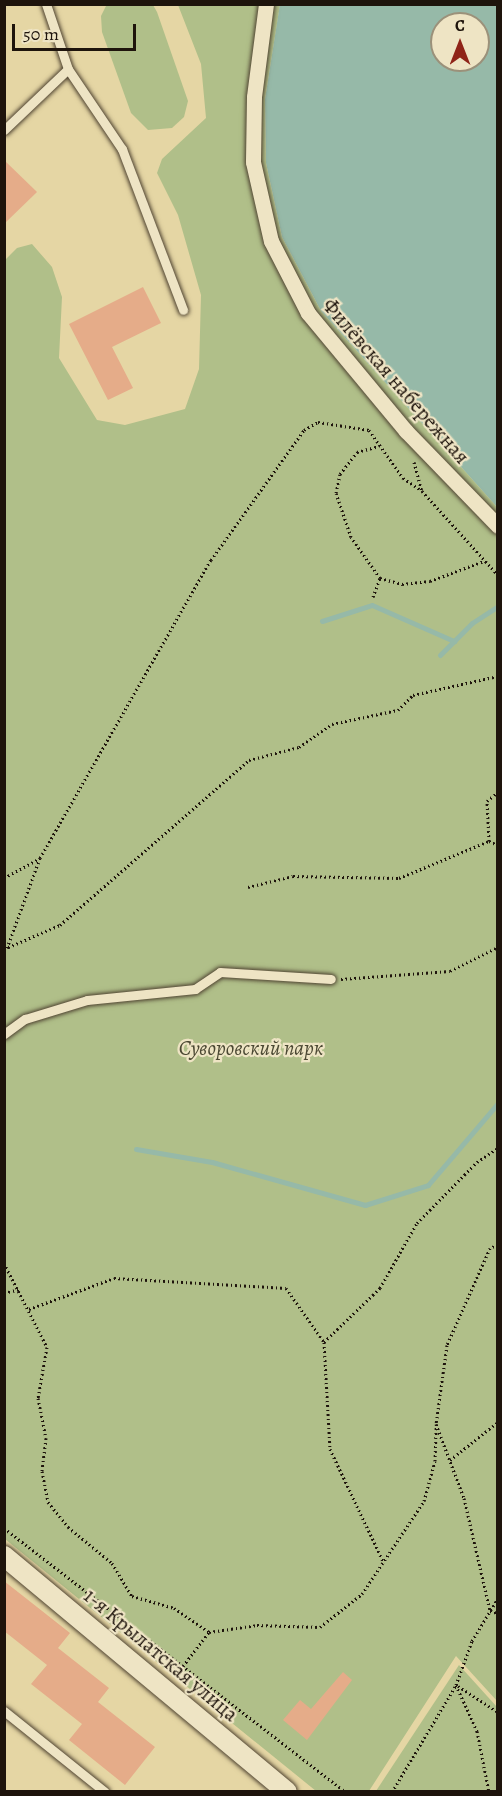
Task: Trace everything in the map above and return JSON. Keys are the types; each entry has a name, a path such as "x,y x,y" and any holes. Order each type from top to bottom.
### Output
{"street":[{"name":"Филёвская набережная","path":"266,4 254,97 253,162 271,241 308,313 406,431 498,526"},
{"name":"1-я Крылатская улица","path":"4,1556 287,1791"}],"lane":[{"path":"46,4 68,69 122,149 183,310"},
{"path":"4,130 68,69"},
{"path":"4,1034 25,1019 87,1000 195,989 220,972 331,980"},
{"path":"4,1711 105,1791"}],"path":[{"path":"6,948 40,858 211,560 287,450 318,422 369,430 403,478 422,491 498,574"},
{"path":"406,431 422,491"},
{"path":"379,446 357,452 340,474 336,493 351,537 380,578 402,584 430,581 485,561"},
{"path":"373,597 380,578"},
{"path":"6,948 60,925 249,760 299,747 332,724 398,710 413,694 498,676"},
{"path":"489,841 487,801 498,792"},
{"path":"248,886 293,876 399,878 489,841 498,845"},
{"path":"4,878 40,858"},
{"path":"331,980 450,971 498,947"},
{"path":"324,1342 380,1288 417,1223 477,1162 498,1148"},
{"path":"4,1263 20,1289 47,1347 38,1398 46,1438 42,1471 48,1502 68,1527 112,1563 132,1596 174,1608 209,1632 257,1625 320,1627 362,1594 424,1501 435,1461 436,1424 447,1345 490,1248 498,1244"},
{"path":"29,1309 114,1278 286,1287 324,1342 330,1449 384,1564"},
{"path":"4,1293 20,1289"},
{"path":"450,1461 498,1422"},
{"path":"436,1424 464,1498 490,1611"},
{"path":"4,1528 346,1791"},
{"path":"392,1791 456,1685 472,1641 498,1598"},
{"path":"490,1611 498,1613"},
{"path":"183,1666 209,1632"},
{"path":"456,1685 498,1712"},
{"path":"456,1685 477,1731 489,1791"}],"green space":[{"path":"107,4 153,5 157,12 188,101 184,117 172,128 148,130 131,113 102,32 101,16"},
{"name":"Суворовский парк","path":"178,5 280,5 265,99 266,163 282,237 321,311 497,507 497,1701 456,1656 369,1791 316,1791 5,1539 5,260 17,248 32,244 52,267 62,297 59,358 97,420 125,425 185,409 199,369 201,295 178,215 157,173 162,159 206,118 201,64"},
{"path":"459,1665 497,1707 497,1791 376,1791"}],"shaded area":[{"path":"280,4 497,5 497,507 321,311 282,237 266,163 265,99"}],"building":[{"path":"4,160 37,192 4,224"},
{"path":"143,287 161,323 112,347 133,388 108,400 69,324"},
{"path":"4,1581 70,1633 58,1648 109,1688 98,1702 155,1747 125,1785 69,1740 82,1724 31,1684 47,1665 4,1631"},
{"path":"343,1672 352,1680 307,1740 283,1720 300,1700 311,1709"}],"waterway":[{"path":"322,621 372,605 454,641"},
{"path":"440,655 472,623 498,606"},
{"path":"136,1149 212,1162 365,1205 428,1185 498,1103"}]}
